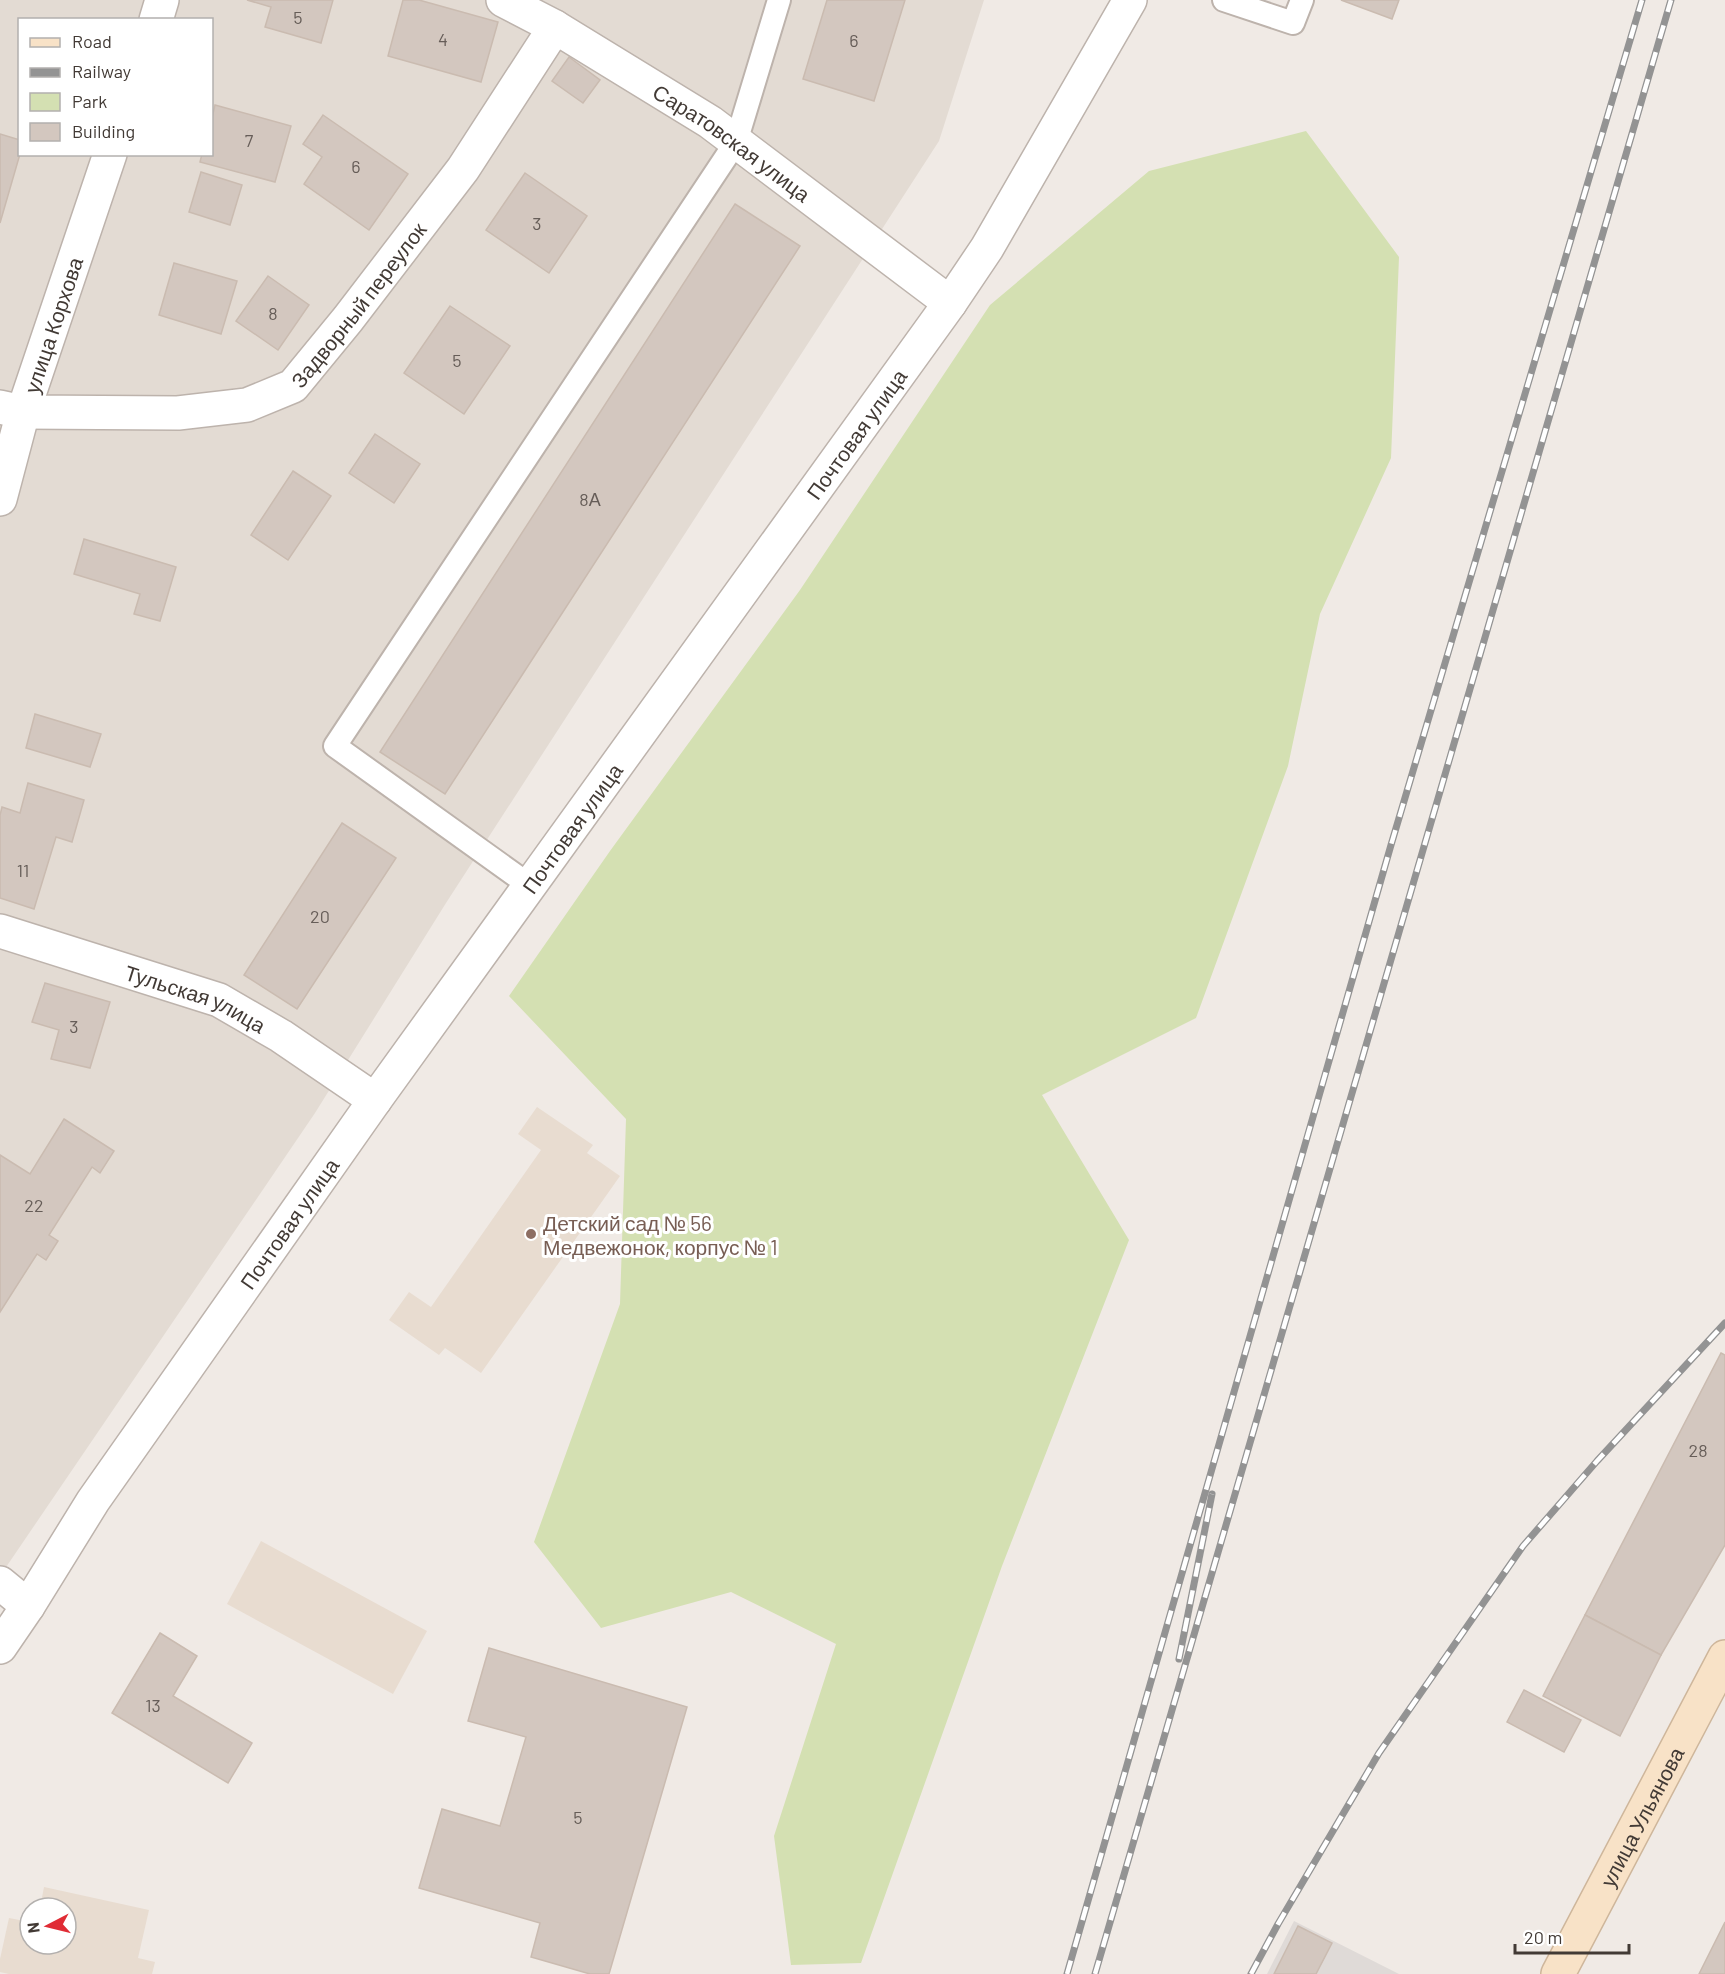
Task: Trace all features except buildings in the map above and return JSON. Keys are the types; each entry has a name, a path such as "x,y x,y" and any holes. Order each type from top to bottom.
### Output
{"main road":[{"name":"улица Ульянова","path":"1558,1974 1725,1657"}],"street":[{"path":"157,18 162,0"},
{"name":"Саратовская улица","path":"503,0 555,27 710,122 950,303"},
{"name":"Почтовая улица","path":"0,1647 93,1501 375,1100 950,303 987,248 1130,0"},
{"name":"Задворный переулок","path":"12,409 178,413 247,405 293,386 348,319 462,169 555,27"},
{"name":"улица Корхова","path":"0,499 12,409 109,156"},
{"name":"Тульская улица","path":"0,931 219,1000 282,1036 375,1100"},
{"path":"0,1583 28,1606"}],"lane":[{"path":"529,885 335,746 736,141 779,0"},
{"path":"1224,0 1293,24 1302,0"}],"shaded area":[{"path":"0,0 984,0 939,141 446,903 315,1113 0,1576"},
{"name":"Детский сад № 56 Медвежонок, корпус № 1","path":"537,1107 593,1145 587,1153 620,1176 481,1373 445,1348 439,1355 389,1320 409,1292 431,1307 541,1150 518,1134"},
{"path":"261,1541 427,1631 393,1694 227,1604"},
{"path":"44,1887 149,1910 138,1958 155,1962 152,1974 9,1974 0,1972 0,1959 9,1918 18,1920 18,1956 78,1956 78,1896 42,1896"},
{"path":"1294,1921 1399,1974 1267,1974"}],"green space":[{"path":"1306,131 1399,257 1391,458 1320,614 1288,766 1196,1018 1042,1095 1129,1240 1002,1566 861,1963 791,1965 774,1836 836,1644 731,1592 601,1628 534,1542 620,1304 626,1119 509,996 610,851 800,590 990,305 1149,171"}],"railway":[{"path":"1067,1974 1391,845 1642,0"},
{"path":"1095,1974 1671,0"},
{"path":"1251,1974 1379,1753 1523,1546 1597,1461 1725,1323"},
{"path":"1179,1659 1212,1494"}],"place":[{"name":"Детский сад № 56 Медвежонок, корпус № 1","path":"531,1234"}]}
